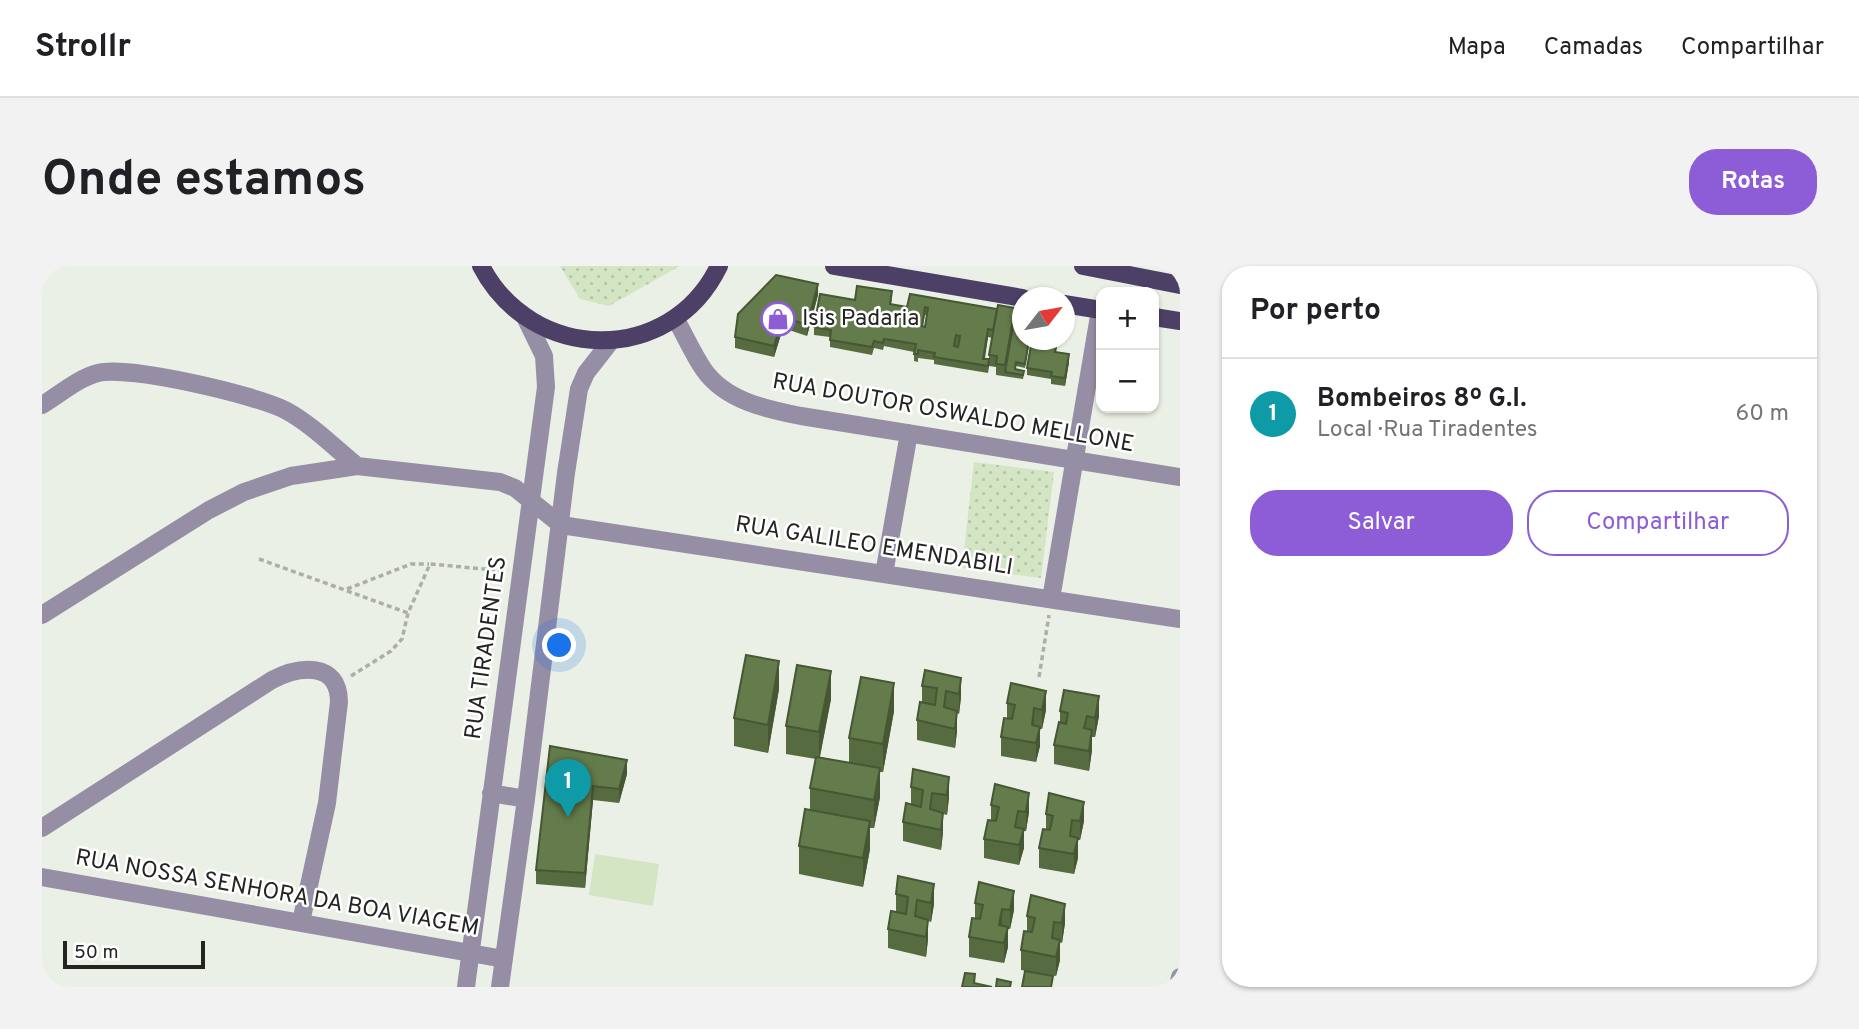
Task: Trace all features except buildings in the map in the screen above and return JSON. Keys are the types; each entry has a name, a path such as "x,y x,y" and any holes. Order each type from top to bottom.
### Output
{"main road":[{"path":"481,266 493,287 508,304 526,318 566,337 611,341 645,334 675,318 696,300 722,267"},
{"path":"834,266 1012,296"},
{"path":"1083,266 1180,285"},
{"path":"1075,306 1096,309"},
{"path":"1159,318 1180,321"}],"street":[{"name":"RUA TIRADENTES","path":"466,987 532,501 546,371 544,356 526,318"},
{"name":"RUA DOUTOR OSWALDO MELLONE","path":"675,318 705,371 718,384 748,403 770,410 1180,477"},
{"path":"1051,599 1096,337"},
{"path":"500,987 579,389 586,373 611,341"},
{"path":"42,405 99,373 127,372 163,378 256,398 279,408 298,419 358,466"},
{"path":"884,574 909,433"},
{"path":"42,615 176,529 244,492 291,476 358,466 500,482 515,488 561,525"},
{"name":"RUA GALILEO EMENDABILI","path":"561,525 1180,619"},
{"path":"42,828 283,674 303,669 321,672 333,678 338,685 339,702 327,803 301,922"},
{"path":"491,793 526,799"},
{"name":"RUA NOSSA SENHORA DA BOA VIAGEM","path":"42,877 504,960"},
{"path":"1178,987 1180,977"}],"path":[{"path":"259,559 408,612"},
{"path":"345,590 411,564 522,572"},
{"path":"338,685 391,651 402,639 408,612 430,564"},
{"path":"1039,677 1051,599"}],"green space":[{"path":"560,266 680,266 609,306 580,299"},
{"path":"974,462 1054,472 1041,578 962,568"},
{"path":"595,854 659,864 653,906 589,895"}],"place":[{"name":"Isis Padaria","path":"778,319"},
{"name":"Bombeiros 8º G.I.","path":"568,817"}]}
